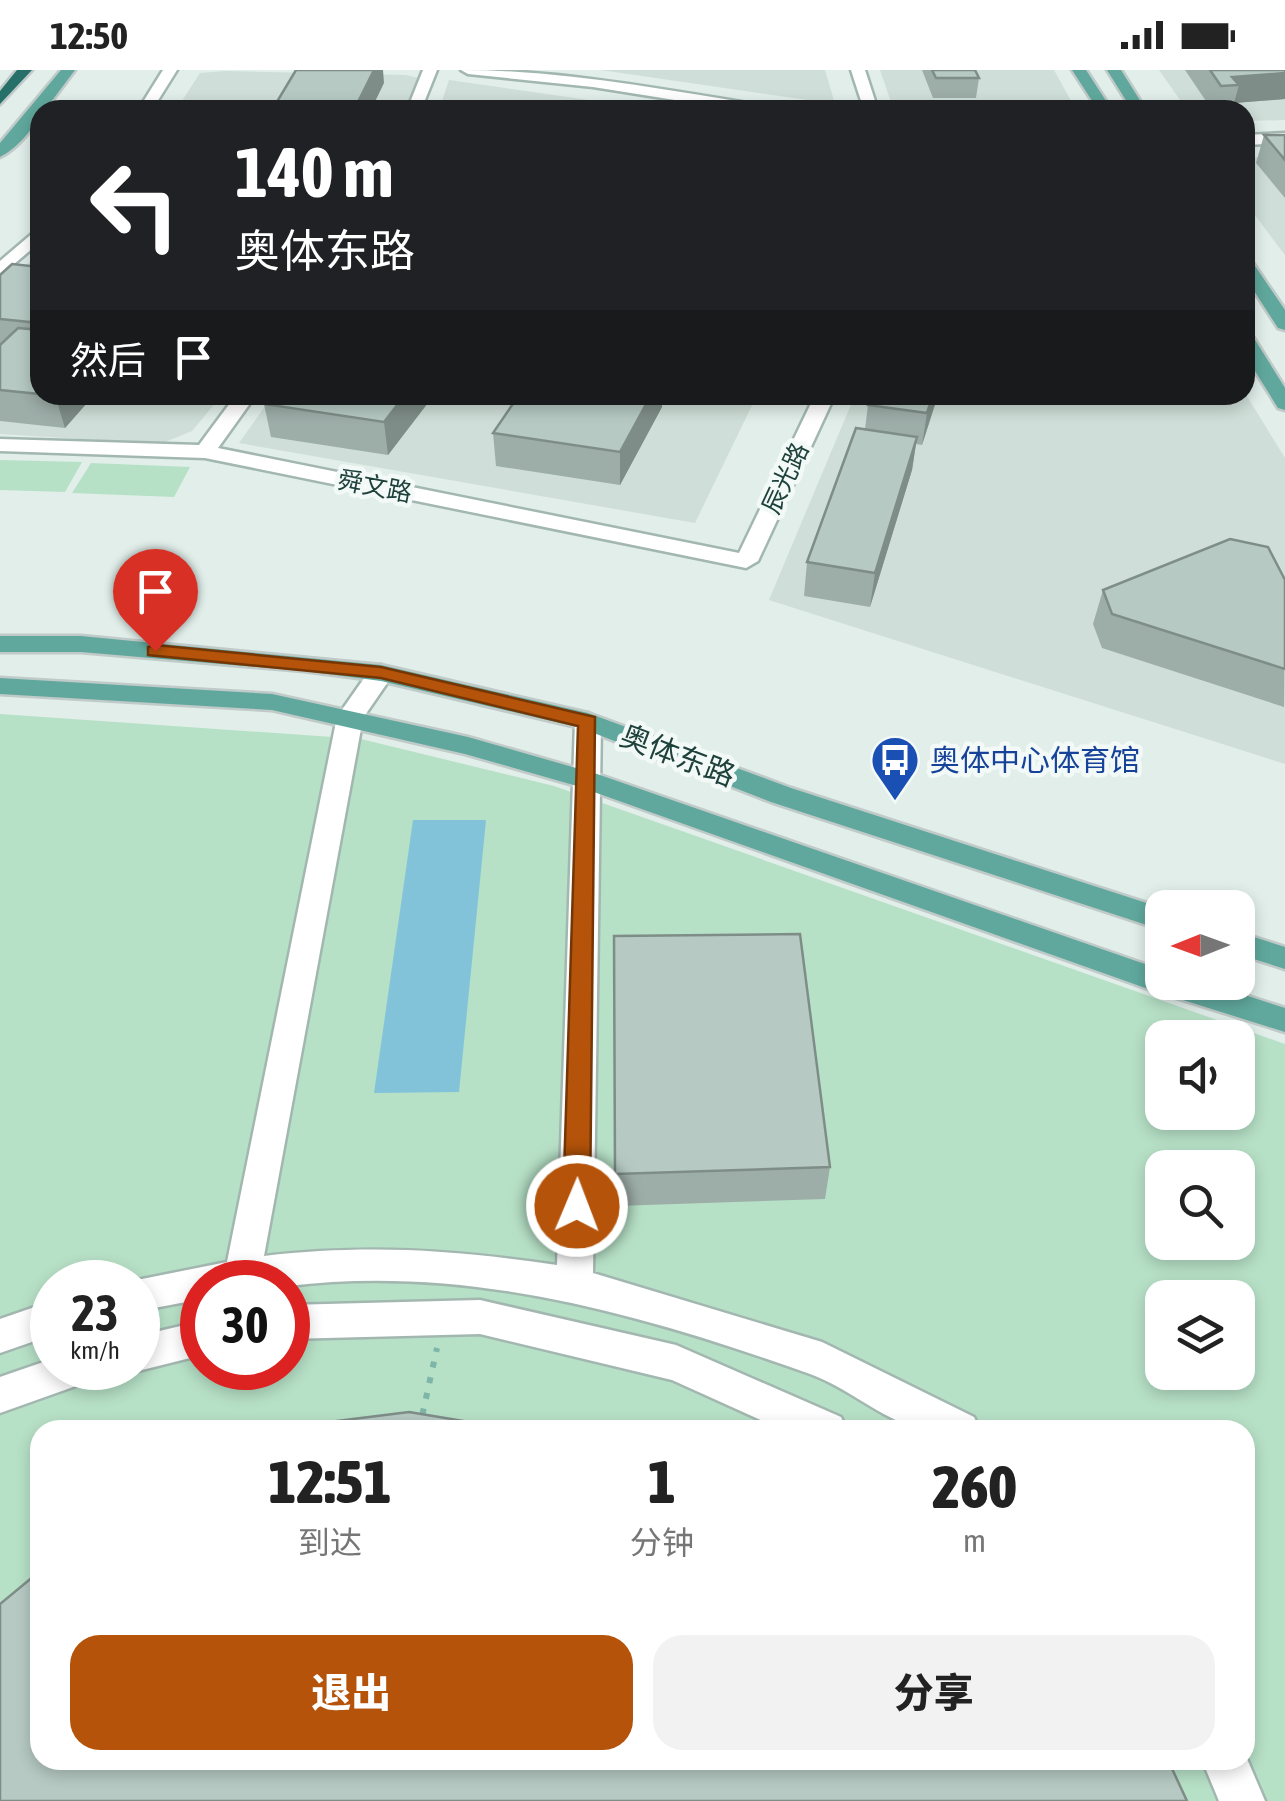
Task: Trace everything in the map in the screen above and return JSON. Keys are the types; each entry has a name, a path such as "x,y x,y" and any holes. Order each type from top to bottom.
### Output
{"highway":[{"path":"0,100 25,70"}],"main road":[{"path":"45,100 68,70"},
{"path":"1079,70 1098,100"},
{"path":"1114,70 1134,100"},
{"path":"0,152 30,120"},
{"path":"1255,279 1285,324"},
{"path":"1255,355 1285,404"},
{"name":"奥体东路","path":"0,644 80,644 381,672 588,722 781,794 1145,913"},
{"path":"0,686 272,702 468,746 587,780 1145,975"},
{"path":"1255,948 1285,958"},
{"path":"1221,1000 1285,1020"}],"street":[{"path":"151,100 170,70"},
{"path":"418,100 430,70"},
{"path":"468,70 700,100"},
{"path":"858,70 868,100"},
{"path":"1255,140 1285,138"},
{"path":"0,271 30,242"},
{"path":"204,452 239,405"},
{"name":"辰光路","path":"746,561 820,405"},
{"name":"舜文路","path":"0,446 204,452 746,561"},
{"path":"245,1260 350,717 381,672"},
{"path":"575,1284 588,722"},
{"path":"310,1267 450,1266 575,1284 822,1360 940,1420"},
{"path":"310,1321 480,1317 676,1364 805,1420"},
{"path":"0,1336 30,1326"},
{"path":"0,1395 30,1384"},
{"path":"1229,1770 1242,1801"}],"shaded area":[{"path":"601,70 825,70 834,100 807,100"},
{"path":"880,70 1054,70 1070,100 890,100"},
{"path":"1159,70 1285,70 1285,120 1255,121 1255,100 1180,100"},
{"path":"200,73 406,75 422,79 413,100 182,100"},
{"path":"449,80 589,100 442,100"},
{"path":"1285,155 1285,255 1255,215 1255,157"},
{"path":"30,262 30,405 214,405 192,431 160,444 0,434 0,291"},
{"path":"266,405 752,405 695,523 239,443"},
{"path":"851,405 1252,405 1285,458 1285,764 769,600"}],"green space":[{"path":"0,460 82,462 65,492 0,490"},
{"path":"91,463 190,467 174,497 72,493"},
{"path":"0,714 361,739 554,786 1145,995 1145,1000 1160,1000 1217,1020 1145,1020 1145,1130 1255,1130 1255,1033 1285,1044 1285,1801 0,1801"}],"water":[{"path":"413,820 486,820 459,1092 374,1093"}],"building":[{"path":"296,70 374,70 359,100 278,100"},
{"path":"932,70 975,70 979,78 936,78"},
{"path":"1210,70 1285,73 1232,77 1239,85 1221,86"},
{"path":"1264,135 1285,135 1285,160"},
{"path":"12,264 30,266 30,322 0,319 0,275"},
{"path":"18,328 30,329 30,393 0,390 0,345"},
{"path":"271,405 397,405 384,422"},
{"path":"512,405 646,405 620,452 493,433"},
{"path":"868,405 930,405 927,413"},
{"path":"856,428 917,437 875,573 807,562"},
{"path":"1230,539 1268,547 1285,580 1285,669 1112,614 1103,590"},
{"path":"800,934 830,1167 615,1174 614,936"},
{"path":"409,1412 457,1420 345,1420"},
{"path":"30,1579 30,1770 1173,1770 1187,1801 0,1801 0,1604"}],"place":[{"name":"奥体中心体育馆","path":"895,802"}],"route":[{"path":"155,651 381,672 588,722 577,1206"}]}
